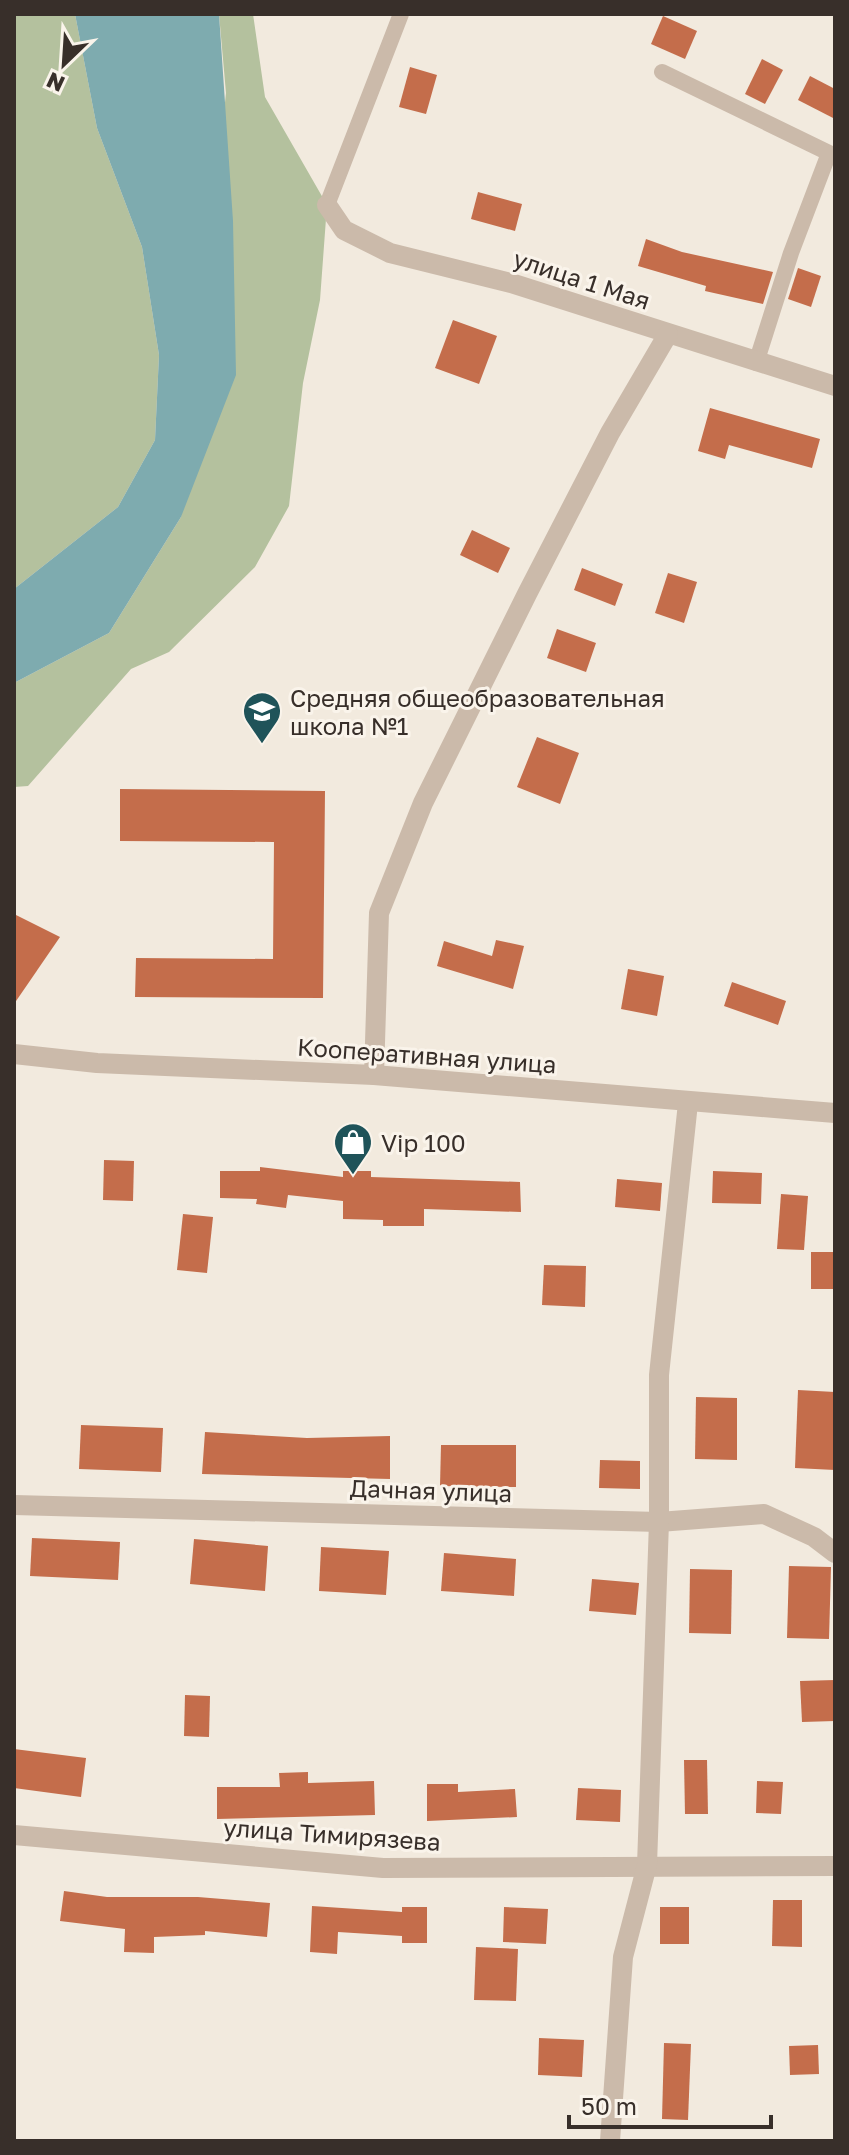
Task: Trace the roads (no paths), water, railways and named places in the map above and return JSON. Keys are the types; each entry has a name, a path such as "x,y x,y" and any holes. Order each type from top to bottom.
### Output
{"street":[{"name":"улица 1 Мая","path":"327,205 344,230 390,253 511,283 835,386"},
{"path":"374,1075 379,913 423,803 520,608 610,433 668,334"},
{"name":"Кооперативная улица","path":"14,1054 97,1063 374,1075 835,1113"},
{"path":"610,2141 623,1957 647,1865 659,1522 659,1375 688,1103"},
{"name":"Дачная улица","path":"14,1505 659,1522 764,1514 814,1537 835,1553"},
{"name":"улица Тимирязева","path":"14,1835 383,1868 835,1866"}],"lane":[{"path":"327,205 401,14"},
{"path":"662,72 829,153 791,253 756,363"}],"water":[{"path":"75,14 219,14 233,221 236,375 181,517 109,633 14,683 14,589 118,507 155,440 159,355 142,247 97,128"}],"place":[{"name":"Средняя общеобразовательная школа №1","path":"262,745"},
{"name":"Vip 100","path":"353,1176"}]}
